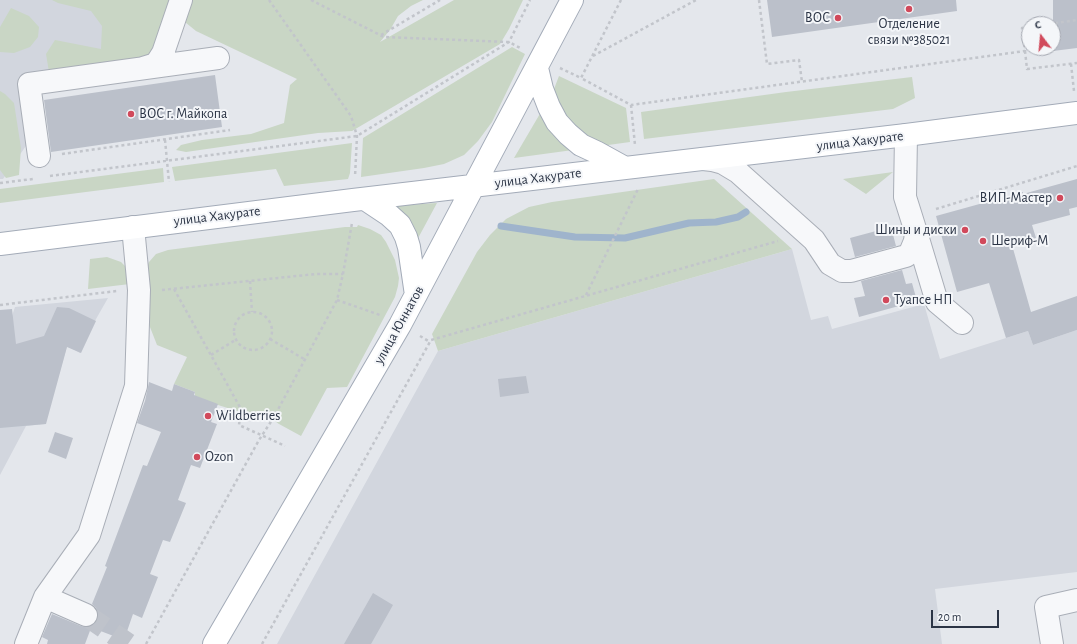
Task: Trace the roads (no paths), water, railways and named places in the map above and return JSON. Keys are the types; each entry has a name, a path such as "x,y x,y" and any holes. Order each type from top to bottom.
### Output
{"main road":[{"name":"улица Юннатов","path":"214,644 400,325 475,186 572,0"},
{"path":"537,68 542,89 549,107 558,122 568,134 581,145 624,168"},
{"name":"улица Хакурате","path":"0,244 359,199 906,135 1077,113"},
{"path":"359,199 390,215 400,225 409,247 416,296"}],"lane":[{"path":"142,69 156,64 163,53 181,0"},
{"path":"39,156 29,84 218,58"},
{"path":"906,135 905,196 937,302 962,323"},
{"path":"701,159 723,163 738,172 814,240 830,264 842,271 851,271 906,256 910,253 915,240 916,232"},
{"path":"26,644 45,597 89,535 136,386 139,290 133,227"},
{"path":"45,597 86,615"},
{"path":"1052,644 1046,607 1077,600"}],"waterway":[{"path":"501,226 575,237 625,238 689,223 716,222 738,217 746,212"}],"tunnel":[{"path":"86,615 128,644"}],"place":[{"name":"Отделение связи №385021","path":"909,9"},
{"name":"ВОС","path":"838,18"},
{"name":"ВОС г. Майкопа","path":"131,114"},
{"name":"ВИП-Мастер","path":"1060,198"},
{"name":"Шины и диски","path":"965,230"},
{"name":"Шериф-М","path":"983,241"},
{"name":"Туапсе НП","path":"886,300"},
{"name":"Wildberries","path":"208,416"},
{"name":"Ozon","path":"197,457"}]}
